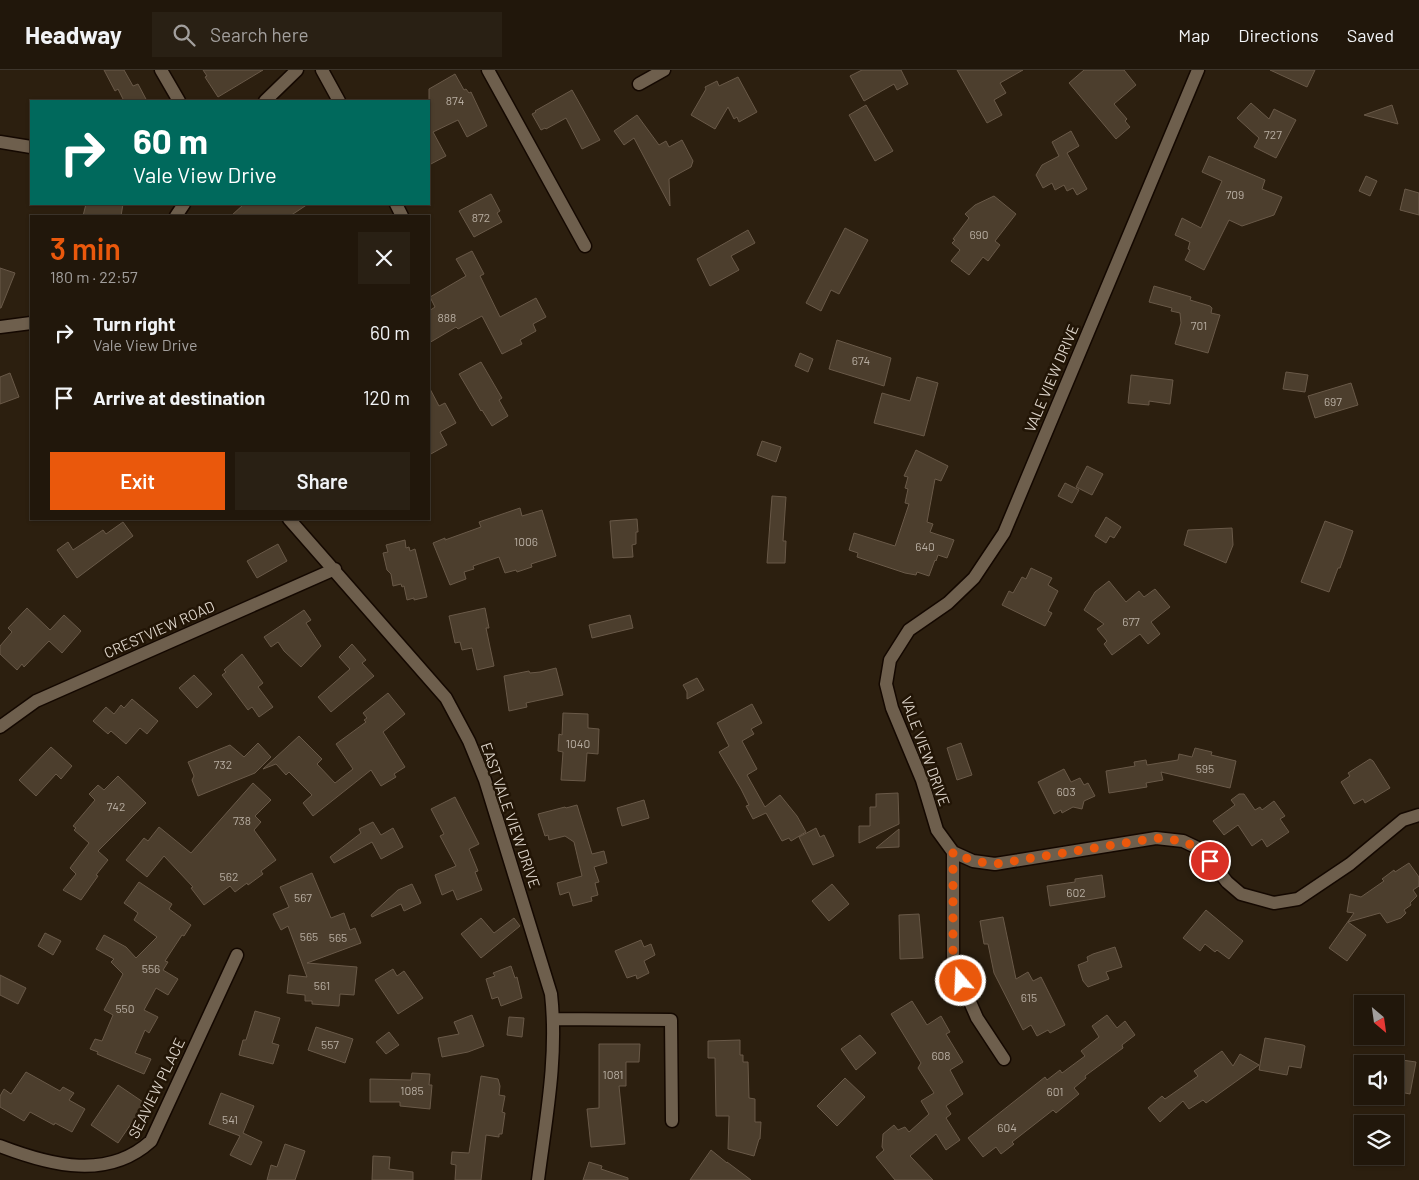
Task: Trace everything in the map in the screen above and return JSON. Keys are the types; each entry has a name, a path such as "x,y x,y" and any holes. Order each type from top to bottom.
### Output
{"street":[{"path":"161,70 178,100"},
{"path":"266,100 297,70"},
{"path":"322,70 338,100"},
{"path":"488,70 585,246"},
{"name":"VALE VIEW DRIVE","path":"953,852 937,830 922,780 892,708 886,684 890,660 909,630 948,603 974,578 1004,533 1198,70"},
{"path":"639,84 661,71"},
{"path":"0,142 30,147"},
{"path":"0,327 30,323"},
{"name":"EAST VALE VIEW DRIVE","path":"290,520 335,569 446,698 470,741 486,780 549,985 554,1019 552,1075 538,1180"},
{"name":"CRESTVIEW ROAD","path":"0,727 36,701 335,569"},
{"path":"1004,1059 976,1018 953,963 953,852 973,861 995,864 1156,838 1183,841 1202,850 1227,882 1241,894 1274,903 1298,899 1350,864 1403,820 1419,815"},
{"name":"SEAVIEW PLACE","path":"0,1146 50,1165 86,1173 116,1169 143,1150 151,1141 237,955"},
{"path":"554,1019 671,1020 672,1121"}],"building":[{"path":"104,70 124,70 133,86 138,84 146,100 124,100 118,89 115,91"},
{"path":"203,70 263,70 218,97 205,77 207,76"},
{"path":"862,70 901,70 908,84 897,90 894,84 864,101 850,76"},
{"path":"957,70 1023,70 1000,83 1006,93 994,100 1002,115 987,123"},
{"path":"1084,70 1124,70 1136,85 1114,104 1127,119 1125,121 1130,127 1116,139 1069,83"},
{"path":"1270,70 1315,70 1307,87"},
{"path":"455,74 464,90 466,89 469,93 471,92 487,126 467,137 458,120 433,132 446,156 430,164 430,100 429,89"},
{"path":"738,77 757,112 739,122 737,117 734,119 728,107 715,129 691,115 706,89 705,87 717,81 719,86"},
{"path":"572,90 600,140 582,149 566,118 541,130 532,114"},
{"path":"1251,103 1269,119 1274,109 1296,120 1276,158 1254,147 1259,138 1237,118"},
{"path":"866,105 893,151 875,161 849,115"},
{"path":"1392,105 1398,124 1364,115"},
{"path":"637,115 659,145 666,141 669,147 682,140 693,161 691,167 669,179 670,206 634,138 624,145 614,131"},
{"path":"1071,131 1079,146 1067,153 1087,189 1077,195 1073,188 1067,191 1064,185 1055,190 1052,183 1043,188 1036,175 1042,165 1059,156 1052,142"},
{"path":"1209,156 1265,180 1262,189 1282,197 1274,215 1242,226 1229,220 1204,270 1185,260 1190,250 1188,249 1190,242 1175,235 1182,218 1201,228 1222,181 1202,172"},
{"path":"1366,176 1377,181 1370,196 1359,191"},
{"path":"1405,189 1419,193 1419,215 1400,210"},
{"path":"491,194 500,211 497,213 502,222 474,237 459,211"},
{"path":"994,196 1016,214 995,241 1000,245 988,261 983,257 969,275 951,261 960,250 952,243 955,240 953,239 969,218 965,214 975,205"},
{"path":"86,205 123,205 121,215 83,215"},
{"path":"243,205 306,205 292,215 232,215"},
{"path":"845,228 868,240 839,294 831,290 821,311 806,303"},
{"path":"748,230 755,243 731,256 739,270 710,286 697,259"},
{"path":"472,251 484,274 480,276 500,317 536,298 546,317 533,324 536,331 520,340 522,344 502,354 482,316 458,329 456,327 430,342 430,310 435,307 430,297 466,276 456,259"},
{"path":"0,268 15,273 1,308 0,308"},
{"path":"1154,286 1191,297 1190,300 1210,306 1212,308 1211,313 1220,315 1208,353 1175,344 1181,323 1180,313 1171,311 1172,308 1149,302"},
{"path":"837,340 891,358 884,386 829,369"},
{"path":"800,353 813,359 808,372 795,366"},
{"path":"481,362 502,398 499,400 508,416 492,426 459,374"},
{"path":"1286,372 1308,375 1305,392 1283,389"},
{"path":"10,373 19,397 0,404 0,377"},
{"path":"1131,375 1173,380 1170,404 1149,401 1149,405 1128,403"},
{"path":"917,377 938,383 924,436 874,423 882,393 910,401"},
{"path":"1351,383 1358,405 1315,418 1308,396"},
{"path":"430,389 439,406 445,403 456,423 440,432 447,445 430,454"},
{"path":"762,441 781,447 776,462 757,455"},
{"path":"916,450 948,466 941,481 935,479 927,522 933,524 930,532 954,540 947,558 938,555 929,576 917,572 916,575 905,573 857,557 858,553 849,550 854,533 895,546 909,504 905,503 908,489 905,488 908,477 904,476"},
{"path":"1087,466 1103,474 1092,495 1076,487"},
{"path":"1065,483 1079,490 1072,503 1058,496"},
{"path":"772,496 786,497 783,541 786,541 785,563 767,563"},
{"path":"520,508 522,516 542,510 556,556 531,564 532,567 517,572 516,570 505,573 499,557 473,566 474,569 464,572 466,579 450,585 433,543 481,527 479,522"},
{"path":"1106,517 1121,527 1114,538 1110,536 1106,543 1095,536"},
{"path":"637,519 638,532 636,532 636,544 632,545 633,557 613,558 610,521"},
{"path":"1325,521 1353,531 1329,592 1301,582"},
{"path":"123,522 133,536 77,578 57,550 68,542 73,550 103,530 106,534"},
{"path":"1232,528 1233,545 1226,563 1184,545 1188,530"},
{"path":"405,540 406,548 409,547 410,551 415,549 427,597 407,600 404,586 402,587 401,584 393,586 391,574 387,570 383,553 388,552 386,545"},
{"path":"278,544 287,561 257,578 247,561"},
{"path":"1031,568 1052,578 1048,585 1058,591 1048,611 1052,613 1045,626 1002,605 1009,591 1013,593 1022,577 1026,579"},
{"path":"1109,581 1126,602 1139,591 1144,597 1155,589 1170,607 1151,622 1160,634 1148,644 1140,634 1112,655 1104,644 1107,641 1097,629 1104,624 1084,610 1095,592"},
{"path":"27,608 50,630 64,615 81,631 62,653 49,641 24,667 22,664 17,670 0,654 0,646 12,632 8,628"},
{"path":"485,608 489,628 486,628 494,666 477,670 472,648 462,650 460,642 455,643 449,616"},
{"path":"304,610 311,620 306,623 321,646 301,667 284,651 278,642 271,647 264,637"},
{"path":"630,615 633,628 592,638 589,625"},
{"path":"352,644 366,660 362,663 374,676 331,712 318,697 350,669 339,657"},
{"path":"242,654 263,683 258,687 273,707 259,717 252,707 248,710 222,675 226,672 224,670"},
{"path":"556,668 563,695 526,703 527,707 509,711 504,676 529,671 530,673 540,672"},
{"path":"194,675 212,694 197,708 179,688"},
{"path":"697,678 704,690 687,699 687,692 683,685"},
{"path":"388,693 405,714 383,732 405,767 394,774 396,777 381,786 371,770 313,816 303,803 312,795 289,772 286,775 276,764 263,769 299,736 322,759 317,764 335,783 353,769 336,744 366,722 364,720 367,718 363,713"},
{"path":"132,699 158,721 147,734 140,728 126,744 111,731 108,734 93,721 106,707 114,714 121,705 124,708"},
{"path":"752,704 762,723 751,729 754,734 742,741 757,769 747,775 765,807 780,795 797,816 806,832 791,841 789,838 782,841 766,813 753,819 746,806 749,805 741,789 719,752 729,746 717,723"},
{"path":"563,713 588,714 588,728 599,729 598,754 587,753 585,781 561,780 563,752 558,751 559,734 562,735"},
{"path":"258,743 271,757 255,773 198,796 192,780 194,776 188,762 230,745 244,757"},
{"path":"961,743 972,775 957,780 947,748"},
{"path":"51,747 72,766 61,779 56,774 36,796 19,780"},
{"path":"1195,748 1212,752 1211,755 1236,761 1230,788 1161,772 1163,780 1146,783 1147,787 1109,793 1106,771 1135,766 1134,762 1146,760 1147,765 1178,760 1179,754 1192,757"},
{"path":"1370,759 1390,788 1365,803 1363,799 1354,804 1341,782 1350,776 1348,773"},
{"path":"1064,769 1071,782 1080,778 1084,785 1088,783 1095,796 1084,801 1082,809 1073,807 1062,813 1061,810 1054,814 1038,782"},
{"path":"118,776 146,803 98,851 108,860 96,875 98,876 81,900 63,890 76,874 70,868 89,843 74,830 76,828 73,826 95,800 89,794 98,785 104,790"},
{"path":"253,783 271,800 255,816 261,822 254,830 276,860 261,871 263,874 248,885 247,883 235,892 230,886 204,905 191,888 193,887 164,856 147,877 126,860 144,838 148,841 159,827 191,853"},
{"path":"898,793 899,824 859,843 859,826 870,826 870,807 876,807 876,794"},
{"path":"1239,794 1244,794 1255,810 1260,807 1262,810 1274,801 1285,816 1280,819 1289,832 1267,847 1262,839 1252,846 1238,825 1224,835 1213,821 1235,805 1231,800"},
{"path":"455,797 479,844 469,849 478,871 475,872 482,890 457,900 453,890 442,895 435,875 456,866 440,836 444,834 431,809"},
{"path":"644,800 649,818 622,826 617,808"},
{"path":"577,805 592,854 604,851 607,863 594,867 599,882 595,883 598,895 591,897 592,901 573,906 569,892 560,895 557,883 582,876 574,842 565,836 549,840 548,835 545,836 538,814"},
{"path":"373,822 381,835 393,828 403,847 381,859 372,842 334,863 330,857 361,833 359,829"},
{"path":"816,828 820,837 824,835 834,856 813,865 799,837"},
{"path":"899,829 899,847 876,848"},
{"path":"1409,863 1419,877 1419,886 1413,890 1417,896 1410,903 1411,905 1404,910 1406,913 1401,918 1387,923 1380,913 1348,922 1366,935 1347,961 1329,948 1354,913 1347,912 1350,894 1361,897 1384,881 1382,879 1394,870 1395,872"},
{"path":"312,873 331,918 344,913 350,930 355,928 361,943 307,963 357,967 354,995 340,994 339,1006 312,1004 312,1001 305,1001 305,995 287,993 289,975 307,977 288,926 281,930 273,914 289,907 280,887"},
{"path":"1102,875 1105,897 1050,906 1047,886 1075,882 1075,879"},
{"path":"139,882 172,904 169,909 191,925 165,961 168,962 163,970 178,979 168,995 156,988 144,1010 158,1017 149,1033 145,1030 135,1053 151,1059 144,1074 97,1054 98,1052 90,1049 95,1039 102,1041 113,1015 104,1010 123,974 111,962 114,959 96,949 104,935 126,947 136,958 157,937 134,920 138,913 124,903"},
{"path":"412,884 421,903 404,911 401,904 372,917 371,915 398,890"},
{"path":"832,884 849,904 829,921 812,901"},
{"path":"1206,910 1243,941 1229,959 1205,944 1200,951 1183,938"},
{"path":"919,914 923,958 900,959 899,915"},
{"path":"1003,917 1016,979 1028,972 1033,981 1041,977 1065,1025 1050,1033 1048,1030 1037,1036 1031,1025 1023,1030 994,973 988,944 984,944 980,921"},
{"path":"481,918 494,933 514,918 520,926 481,958 461,934"},
{"path":"45,933 61,941 53,955 38,946"},
{"path":"641,940 644,947 651,944 655,955 644,961 649,973 637,979 636,975 627,978 615,951"},
{"path":"1115,947 1122,967 1106,972 1109,979 1088,987 1083,981 1078,965 1088,961 1087,957 1093,954"},
{"path":"511,966 515,978 517,977 522,998 501,1006 498,997 492,999 486,979 495,976 493,973"},
{"path":"393,969 397,976 404,971 423,998 398,1014 375,980"},
{"path":"0,975 26,988 18,1004 0,995"},
{"path":"912,1001 927,1025 941,1016 950,1032 946,1034 963,1062 950,1070 963,1094 946,1106 951,1114 946,1118 960,1140 946,1150 936,1134 910,1156 933,1180 895,1180 876,1157 884,1150 882,1147 883,1134 894,1125 898,1130 905,1127 909,1132 929,1114 921,1101 934,1093 918,1068 921,1063 891,1014"},
{"path":"255,1011 280,1018 272,1043 279,1045 273,1064 239,1055"},
{"path":"472,1015 484,1046 468,1052 442,1057 438,1038 459,1034 454,1022"},
{"path":"1107,1015 1117,1028 1125,1021 1135,1035 1122,1045 1123,1048 1085,1076 1086,1078 1074,1088 1079,1094 1056,1113 1053,1110 1012,1142 1014,1144 1001,1154 996,1147 983,1157 968,1138 1045,1077 1047,1080 1060,1070 1062,1073 1085,1056 1081,1051 1099,1037 1092,1026"},
{"path":"509,1017 524,1018 522,1037 507,1035"},
{"path":"316,1027 353,1039 345,1063 308,1050"},
{"path":"389,1032 399,1045 386,1054 376,1042"},
{"path":"860,1035 876,1053 856,1070 841,1049"},
{"path":"1265,1038 1305,1046 1301,1068 1289,1066 1287,1075 1259,1070"},
{"path":"740,1040 740,1055 743,1055 743,1062 748,1062 749,1098 755,1099 755,1122 761,1122 760,1139 754,1156 728,1149 729,1116 716,1116 715,1058 708,1058 708,1041"},
{"path":"599,1044 640,1044 639,1062 626,1062 626,1086 619,1086 625,1144 591,1147 587,1109 599,1108"},
{"path":"1222,1051 1233,1066 1240,1054 1259,1065 1206,1103 1203,1100 1189,1109 1183,1101 1160,1122 1148,1108 1162,1096 1165,1099 1198,1076 1194,1071"},
{"path":"1404,1060 1416,1062 1410,1094 1404,1093"},
{"path":"26,1072 60,1091 63,1087 74,1093 69,1100 85,1109 72,1132 30,1112 24,1121 0,1107 0,1096 4,1089 11,1094"},
{"path":"412,1073 430,1074 429,1085 432,1085 430,1109 400,1106 400,1102 370,1102 370,1079 411,1080"},
{"path":"481,1076 498,1079 500,1086 499,1095 505,1096 502,1112 505,1113 502,1134 499,1134 499,1137 486,1135 481,1180 455,1180 456,1165 451,1164 452,1152 469,1153"},
{"path":"845,1078 865,1097 837,1126 817,1106"},
{"path":"118,1085 150,1109 141,1122 135,1118 118,1143 91,1125"},
{"path":"221,1093 254,1106 243,1133 262,1142 251,1165 230,1155 240,1136 209,1124"},
{"path":"285,1144 305,1151 295,1180 267,1180 271,1165 277,1167"},
{"path":"711,1150 727,1163 751,1180 690,1180"},
{"path":"373,1156 390,1157 389,1169 413,1172 413,1180 372,1180"},
{"path":"589,1162 602,1166 601,1169 628,1178 628,1180 583,1180"}],"route":[{"path":"961,981 953,963 953,852 973,861 995,864 1156,838 1183,841 1202,850 1210,861"}]}
